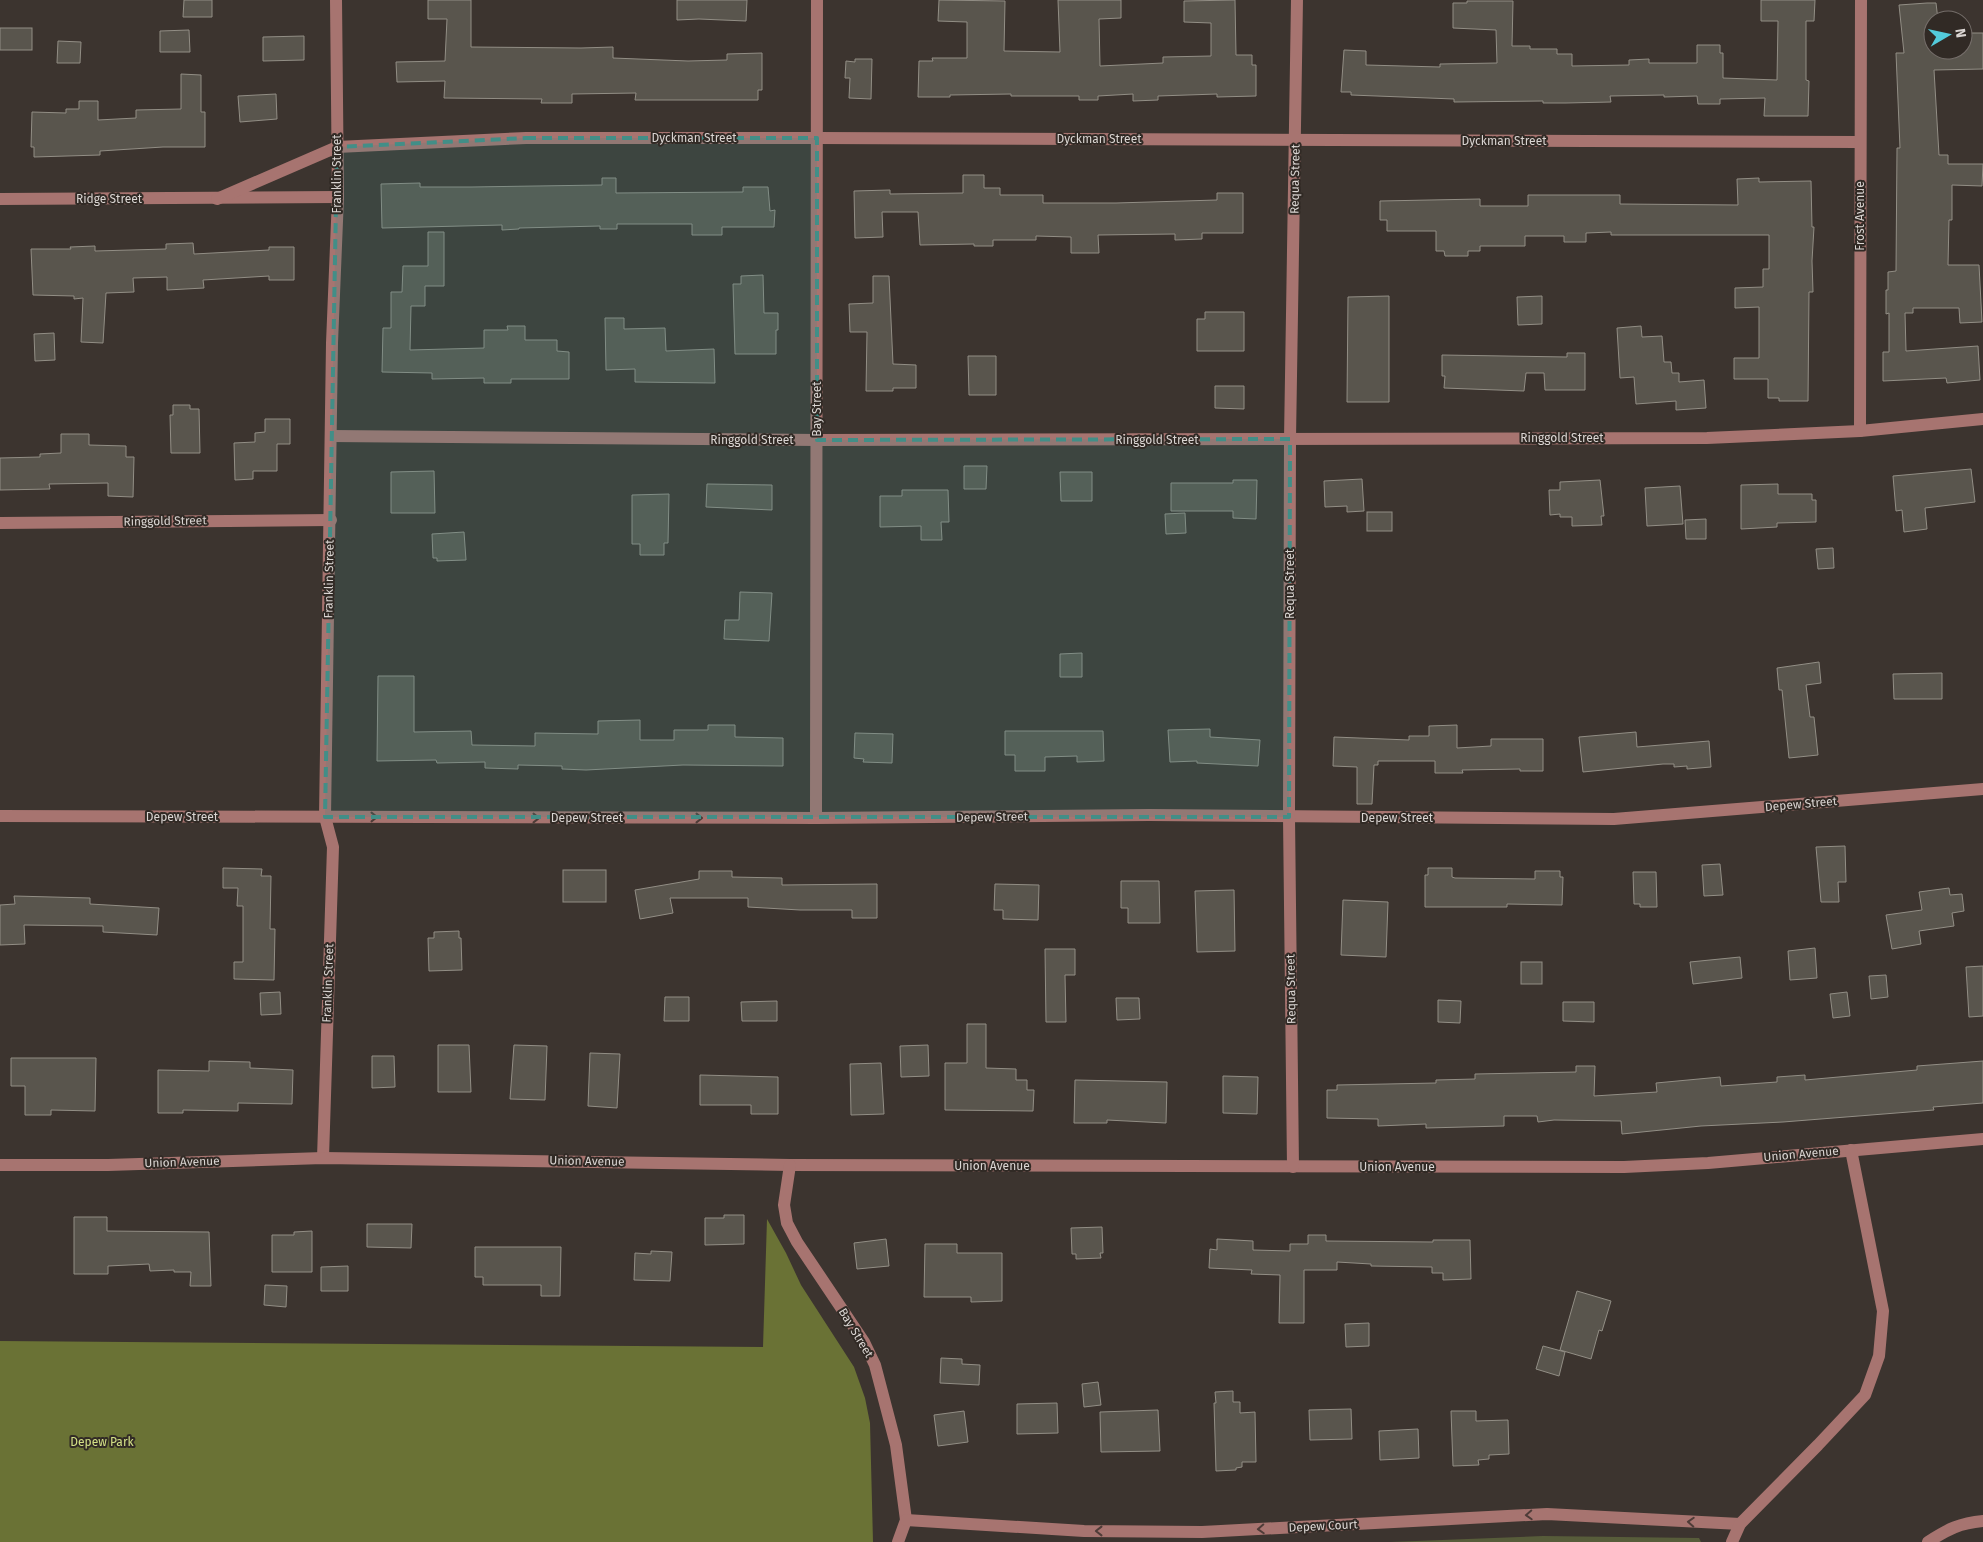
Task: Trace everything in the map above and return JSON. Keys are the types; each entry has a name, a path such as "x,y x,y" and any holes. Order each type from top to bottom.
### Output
{"street":[{"name":"Franklin Street","path":"322,1158 333,847 325,817 332,344 338,198 336,0"},
{"name":"Bay Street","path":"816,818 817,0"},
{"name":"Requa Street","path":"1293,1167 1289,817 1290,439 1297,0"},
{"name":"Frost Avenue","path":"1860,431 1861,0"},
{"name":"Dyckman Street","path":"337,147 526,138 1860,142"},
{"name":"Ridge Street","path":"217,200 337,147"},
{"name":"Ridge Street","path":"0,199 217,200 338,198"},
{"name":"Ringgold Street","path":"331,436 817,440 1707,438 1860,431 1983,420"},
{"name":"Ringgold Street","path":"0,523 330,520"},
{"name":"Depew Street","path":"0,816 816,818 1139,815 1614,819 1983,789"},
{"name":"Union Avenue","path":"0,1165 108,1165 322,1158 790,1164 1624,1167 1708,1163 1983,1139"},
{"path":"1732,1542 1740,1524 1865,1395 1879,1356 1883,1311 1851,1150"},
{"name":"Bay Street","path":"790,1164 784,1205 787,1223 797,1242 864,1342 875,1364 896,1445 906,1520 898,1542"},
{"name":"Depew Court","path":"906,1520 1084,1531 1192,1532 1547,1514 1740,1524"},
{"path":"1928,1542 1948,1529 1965,1523 1983,1521"}],"highlighted area":[{"path":"526,138 817,138 817,440 1290,439 1289,817 325,817 337,147"}],"green space":[{"name":"Depew Park","path":"767,1219 801,1285 854,1367 865,1398 870,1423 873,1542 0,1542 0,1341 763,1347"},
{"path":"1543,1536 1699,1538 1701,1542 1390,1542"}],"building":[{"path":"184,0 212,0 212,17 183,17"},
{"path":"428,0 471,0 471,47 613,47 613,58 688,61 727,60 727,54 762,53 762,90 758,90 758,100 635,100 636,93 572,94 572,103 541,103 542,99 444,98 445,81 397,82 396,62 445,61 447,19 428,19"},
{"path":"677,0 747,0 746,21 677,20"},
{"path":"939,0 1005,1 1004,51 1060,52 1058,0 1121,0 1121,18 1099,19 1100,66 1163,63 1163,57 1211,56 1211,23 1184,22 1184,1 1235,0 1236,55 1252,55 1252,65 1256,65 1256,96 1217,97 1217,94 1158,96 1158,100 1133,101 1133,94 1098,96 1098,100 1079,100 1079,96 1011,96 1011,94 918,97 919,61 933,61 932,58 967,58 967,22 938,21"},
{"path":"1761,0 1815,0 1814,21 1806,21 1806,80 1809,81 1808,116 1764,116 1765,98 1720,99 1720,104 1698,104 1697,96 1664,97 1664,95 1610,96 1611,102 1454,102 1454,99 1351,95 1351,92 1341,92 1344,50 1366,51 1366,65 1440,67 1440,64 1497,63 1496,30 1453,28 1453,3 1467,3 1467,1 1513,1 1512,46 1530,46 1530,49 1557,49 1557,54 1572,54 1572,66 1629,65 1629,60 1649,59 1649,63 1697,63 1697,45 1720,45 1720,53 1723,53 1723,78 1777,80 1778,21 1761,21"},
{"path":"1936,3 1937,10 1923,10 1923,60 1973,60 1973,33 1983,33 1983,69 1934,70 1939,155 1948,155 1948,164 1983,164 1982,186 1952,185 1952,220 1949,220 1948,265 1979,265 1982,322 1960,323 1959,308 1913,308 1913,313 1905,313 1906,351 1978,346 1980,380 1947,383 1946,378 1883,381 1883,352 1889,352 1889,313 1886,314 1888,272 1896,271 1897,148 1900,148 1896,53 1904,53 1899,5"},
{"path":"0,28 32,28 32,50 0,50"},
{"path":"189,30 190,52 160,52 160,31"},
{"path":"304,36 304,60 263,61 263,37"},
{"path":"58,41 81,42 80,63 57,63"},
{"path":"855,59 872,59 871,99 849,98 850,78 845,78 846,61 855,62"},
{"path":"181,74 201,75 201,112 205,112 205,147 163,147 100,151 100,155 34,157 34,147 31,147 32,112 66,113 66,109 79,109 79,101 98,101 98,120 136,118 136,110 181,109"},
{"path":"276,94 277,119 240,122 238,96"},
{"path":"963,175 984,175 984,188 1000,188 1000,195 1043,195 1043,203 1217,200 1217,193 1243,193 1243,233 1202,233 1202,239 1175,240 1175,234 1098,235 1099,253 1071,253 1071,237 1036,236 1036,240 993,240 993,246 974,246 974,244 920,245 918,212 882,212 883,237 855,238 854,191 890,190 890,194 963,193"},
{"path":"602,178 616,178 616,193 743,192 743,187 768,187 770,211 775,210 774,227 722,227 722,235 692,235 692,224 617,224 617,229 600,229 600,226 502,230 502,225 382,228 381,184 420,183 420,187 602,185"},
{"path":"1759,178 1759,182 1811,181 1812,227 1814,227 1813,292 1809,292 1808,401 1779,401 1779,398 1768,398 1768,379 1734,379 1734,358 1759,358 1759,307 1735,308 1735,288 1763,287 1763,269 1769,269 1769,235 1611,235 1611,232 1586,233 1586,242 1564,242 1564,236 1525,236 1525,246 1480,246 1480,251 1468,251 1468,256 1445,256 1444,251 1436,251 1436,231 1387,231 1387,220 1380,220 1380,201 1480,199 1480,206 1528,206 1528,195 1620,195 1620,204 1738,205 1737,179"},
{"path":"428,232 444,232 444,286 425,286 425,306 411,306 410,350 484,348 484,330 508,330 507,326 525,326 525,340 557,340 557,351 569,352 569,379 511,379 511,383 484,383 484,378 432,379 432,373 382,372 383,328 391,328 391,292 402,292 403,266 428,266"},
{"path":"193,243 194,254 269,250 269,247 294,247 294,280 269,280 269,276 203,280 204,288 167,290 167,277 133,278 134,292 106,293 103,343 81,342 83,298 74,299 74,296 33,295 31,249 71,249 70,247 95,246 95,251 166,249 166,244"},
{"path":"763,275 764,313 778,313 776,354 735,354 733,284 741,284 741,276"},
{"path":"873,276 889,276 893,364 916,365 916,388 893,388 893,391 866,391 867,332 850,332 849,304 873,303"},
{"path":"1389,296 1389,402 1347,402 1348,297"},
{"path":"1542,296 1542,324 1518,325 1517,297"},
{"path":"1205,312 1244,312 1244,351 1197,351 1197,319 1205,319"},
{"path":"605,318 624,318 624,329 665,328 666,351 714,349 715,383 635,382 635,369 606,370"},
{"path":"1641,326 1642,337 1662,336 1664,362 1671,362 1672,373 1679,373 1679,382 1704,380 1706,408 1676,410 1676,401 1636,404 1634,377 1620,378 1617,328"},
{"path":"54,333 55,360 35,361 34,334"},
{"path":"1567,353 1585,353 1585,390 1545,390 1544,373 1526,373 1524,391 1444,388 1445,376 1442,376 1442,355 1567,357"},
{"path":"968,356 996,356 996,395 969,395"},
{"path":"1215,386 1244,386 1244,409 1215,408"},
{"path":"173,405 190,405 190,409 199,409 200,453 171,453 170,415 173,415"},
{"path":"265,419 290,419 290,444 277,444 277,471 253,471 253,479 235,480 234,443 255,442 255,433 265,432"},
{"path":"61,434 89,434 89,445 126,446 126,457 134,457 133,497 108,496 108,483 49,484 50,489 0,490 0,458 40,457 40,454 61,453"},
{"path":"964,466 987,466 986,489 964,489"},
{"path":"1971,469 1975,502 1925,508 1927,529 1904,532 1902,510 1896,511 1893,476"},
{"path":"434,471 435,513 391,513 391,472"},
{"path":"1060,472 1092,472 1092,501 1061,501"},
{"path":"1362,479 1364,511 1347,512 1347,506 1325,507 1324,481"},
{"path":"1233,480 1257,480 1256,519 1233,518 1233,511 1171,511 1171,483 1233,483"},
{"path":"1600,480 1604,516 1601,516 1602,525 1572,526 1572,517 1560,517 1560,514 1550,515 1549,490 1560,490 1560,482"},
{"path":"707,484 772,485 772,510 706,507"},
{"path":"1778,484 1778,494 1812,494 1812,500 1816,500 1816,522 1777,523 1777,527 1741,529 1741,485"},
{"path":"1680,486 1683,524 1647,526 1645,488"},
{"path":"902,490 948,490 949,522 941,522 942,540 921,540 921,526 880,527 880,496 902,496"},
{"path":"669,494 668,543 664,543 664,555 640,555 640,544 632,544 632,495"},
{"path":"1367,512 1392,512 1392,531 1367,531"},
{"path":"1185,513 1186,533 1166,534 1165,514"},
{"path":"1706,519 1706,539 1686,539 1685,520"},
{"path":"464,532 466,560 437,561 437,558 433,558 432,534"},
{"path":"1833,548 1834,568 1818,569 1816,549"},
{"path":"740,592 772,593 769,641 724,639 725,620 739,620"},
{"path":"1082,653 1082,677 1060,677 1060,654"},
{"path":"1819,662 1821,683 1806,685 1810,717 1814,717 1818,755 1789,758 1782,690 1779,690 1777,668"},
{"path":"1942,673 1942,699 1894,699 1893,674"},
{"path":"378,676 414,676 414,732 471,731 472,745 535,746 535,733 598,734 598,721 640,720 640,740 674,740 674,730 708,730 708,725 735,725 735,737 783,738 783,766 683,765 586,770 562,769 562,766 518,765 518,769 485,768 485,762 437,763 436,760 377,761"},
{"path":"1457,725 1457,748 1491,746 1491,739 1543,739 1543,771 1520,771 1520,769 1462,770 1463,773 1435,773 1435,761 1378,761 1378,765 1374,765 1372,804 1357,804 1357,767 1333,766 1334,737 1409,740 1409,736 1429,736 1429,726"},
{"path":"1210,729 1210,737 1260,740 1258,766 1197,763 1197,761 1170,762 1168,730"},
{"path":"1005,731 1103,731 1104,761 1077,762 1077,756 1045,757 1045,771 1015,771 1015,755 1005,755"},
{"path":"1636,732 1637,747 1709,741 1711,767 1687,769 1687,766 1674,767 1674,764 1663,764 1583,772 1579,737"},
{"path":"855,733 893,734 892,763 863,762 864,759 854,758"},
{"path":"1845,846 1846,882 1838,882 1839,902 1821,902 1816,847"},
{"path":"1720,864 1723,895 1704,896 1702,865"},
{"path":"223,868 262,869 261,876 271,876 270,929 275,929 274,980 234,979 234,962 243,962 243,906 237,906 238,888 223,888"},
{"path":"1428,868 1452,868 1452,877 1455,878 1535,879 1535,871 1560,871 1560,877 1563,877 1562,905 1507,904 1507,907 1425,907 1425,875 1428,875"},
{"path":"563,870 606,870 606,902 563,902"},
{"path":"699,871 732,871 732,877 782,878 782,885 877,884 877,918 852,918 852,910 748,907 748,898 670,898 673,913 640,919 635,890 699,879"},
{"path":"1633,872 1656,872 1657,907 1640,907 1640,904 1634,904"},
{"path":"1121,881 1159,881 1160,923 1128,923 1128,908 1121,908"},
{"path":"995,884 1039,885 1038,920 1003,919 1003,910 994,910"},
{"path":"1949,888 1950,895 1962,894 1964,911 1952,913 1954,926 1919,931 1921,944 1892,949 1886,915 1922,910 1919,892"},
{"path":"1234,890 1235,951 1197,952 1195,891"},
{"path":"14,896 90,898 90,904 159,908 157,935 103,932 103,926 24,925 25,944 0,945 0,905 15,904"},
{"path":"1343,900 1388,902 1386,957 1341,955"},
{"path":"459,931 462,970 429,971 428,938 434,938 434,932"},
{"path":"1815,948 1817,978 1790,980 1788,951"},
{"path":"1045,949 1075,949 1075,975 1065,975 1066,1022 1046,1022"},
{"path":"1740,957 1742,978 1693,984 1690,962"},
{"path":"1521,962 1542,962 1542,984 1521,984"},
{"path":"1983,966 1983,1016 1969,1017 1966,967"},
{"path":"1886,975 1888,997 1871,999 1869,976"},
{"path":"280,992 281,1014 261,1015 260,993"},
{"path":"1847,992 1850,1016 1833,1018 1830,994"},
{"path":"665,997 689,997 689,1021 664,1021"},
{"path":"1116,998 1139,998 1140,1019 1117,1020"},
{"path":"1438,1000 1461,1001 1460,1023 1438,1022"},
{"path":"777,1001 777,1021 742,1021 741,1002"},
{"path":"1563,1002 1594,1002 1594,1022 1563,1021"},
{"path":"967,1024 986,1024 986,1068 1016,1069 1016,1080 1027,1080 1027,1090 1034,1090 1033,1111 945,1110 945,1063 967,1063"},
{"path":"438,1045 469,1045 471,1092 438,1092"},
{"path":"514,1045 547,1046 545,1100 510,1099"},
{"path":"928,1045 929,1076 901,1077 900,1046"},
{"path":"590,1053 620,1054 617,1108 588,1106"},
{"path":"372,1056 394,1056 395,1087 372,1088"},
{"path":"11,1058 96,1058 95,1111 51,1110 51,1115 25,1115 25,1086 11,1086"},
{"path":"209,1061 250,1062 250,1068 293,1070 292,1104 238,1103 238,1111 183,1110 183,1113 158,1113 158,1070 209,1071"},
{"path":"1983,1061 1983,1103 1933,1107 1934,1110 1783,1122 1701,1126 1622,1134 1621,1121 1554,1120 1538,1122 1537,1116 1504,1116 1504,1126 1426,1128 1426,1124 1378,1126 1378,1119 1327,1118 1327,1090 1337,1090 1337,1085 1436,1083 1436,1080 1475,1079 1475,1074 1576,1072 1576,1066 1595,1066 1594,1096 1657,1092 1656,1083 1720,1077 1721,1086 1777,1082 1777,1077 1805,1075 1805,1080 1917,1070 1917,1066"},
{"path":"881,1063 884,1114 851,1115 850,1064"},
{"path":"700,1075 778,1077 778,1114 751,1114 751,1105 700,1105"},
{"path":"1223,1076 1258,1077 1257,1114 1223,1113"},
{"path":"1075,1080 1167,1082 1166,1123 1107,1120 1107,1123 1074,1123"},
{"path":"724,1215 744,1215 744,1244 705,1245 705,1218 724,1218"},
{"path":"74,1217 107,1217 107,1231 209,1232 211,1286 190,1286 191,1272 174,1272 174,1270 150,1271 149,1264 108,1266 108,1274 74,1274"},
{"path":"367,1224 412,1224 411,1248 367,1247"},
{"path":"1102,1227 1103,1253 1100,1253 1101,1258 1076,1259 1076,1254 1072,1254 1071,1228"},
{"path":"312,1231 312,1272 272,1272 272,1235 294,1235 294,1232"},
{"path":"1308,1235 1326,1235 1326,1241 1433,1242 1433,1240 1470,1240 1471,1279 1443,1280 1443,1273 1432,1273 1432,1267 1371,1266 1371,1264 1337,1262 1337,1270 1304,1270 1304,1323 1279,1323 1280,1275 1251,1274 1252,1270 1209,1268 1210,1249 1217,1250 1217,1239 1253,1241 1253,1250 1290,1251 1290,1244 1308,1244"},
{"path":"886,1239 889,1266 857,1269 854,1243"},
{"path":"925,1244 957,1244 957,1253 1002,1253 1002,1301 971,1302 971,1297 924,1297"},
{"path":"475,1247 561,1247 560,1296 541,1296 541,1285 483,1285 483,1277 475,1277"},
{"path":"651,1251 672,1252 670,1281 634,1280 635,1253 651,1254"},
{"path":"348,1266 348,1291 321,1291 321,1267"},
{"path":"265,1285 287,1286 286,1307 264,1305"},
{"path":"1577,1291 1611,1301 1602,1331 1599,1330 1591,1359 1560,1350"},
{"path":"1369,1323 1369,1346 1346,1347 1345,1324"},
{"path":"1543,1346 1565,1352 1559,1376 1536,1369"},
{"path":"941,1358 962,1359 962,1364 980,1365 979,1385 940,1383"},
{"path":"1098,1382 1101,1405 1084,1407 1082,1384"},
{"path":"1233,1391 1233,1402 1240,1402 1240,1413 1255,1412 1256,1462 1242,1462 1242,1467 1236,1468 1236,1470 1216,1471 1215,1392"},
{"path":"1057,1403 1058,1433 1017,1434 1017,1404"},
{"path":"1351,1409 1352,1439 1310,1440 1309,1410"},
{"path":"1158,1410 1160,1451 1101,1452 1100,1412"},
{"path":"964,1411 968,1442 938,1446 934,1415"},
{"path":"1451,1411 1476,1411 1476,1421 1508,1420 1509,1454 1489,1455 1489,1459 1478,1460 1479,1465 1453,1466"},
{"path":"1418,1429 1419,1458 1380,1460 1379,1431"}]}
